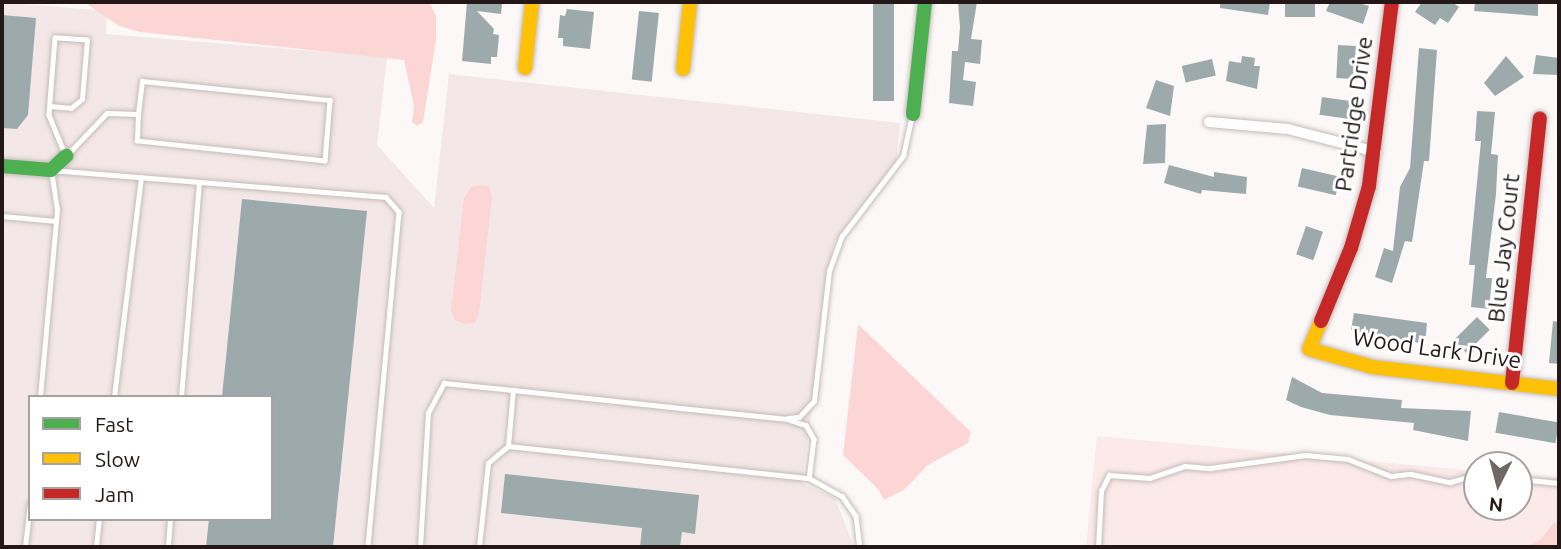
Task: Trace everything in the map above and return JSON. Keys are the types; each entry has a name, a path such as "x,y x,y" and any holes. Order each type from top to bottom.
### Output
{"street":[{"path":"525,68 532,2"},
{"path":"683,69 690,2"},
{"path":"913,114 925,2"},
{"name":"Partridge Drive","path":"1310,349 1351,248 1376,152 1392,2"},
{"name":"Blue Jay Court","path":"1513,383 1540,118"},
{"path":"1209,122 1288,129 1376,152"},
{"path":"2,166 51,170 66,156"},
{"name":"Wood Lark Drive","path":"1310,349 1372,367 1559,389"}],"lane":[{"path":"50,106 71,108 82,99 87,40 55,38 50,106 66,156 107,113 138,114"},
{"path":"142,81 330,100 325,161 137,141 138,114 142,81"},
{"path":"787,419 799,417 814,401 829,271 842,236 903,156 913,114"},
{"path":"40,395 56,221 51,170 386,197 399,212 368,547"},
{"path":"114,395 141,178"},
{"path":"181,395 200,183"},
{"path":"2,216 56,221"},
{"path":"420,547 428,413 444,383 787,419 806,425 814,439 809,478"},
{"path":"480,547 488,463 508,446 513,390"},
{"path":"508,446 809,478 842,496 856,516 860,547"},
{"path":"1098,547 1101,491 1109,474 1150,478 1185,466 1210,468 1306,455 1348,459 1391,476 1411,474 1450,482 1463,479"},
{"path":"1533,480 1559,483"},
{"path":"25,547 28,521"},
{"path":"96,547 99,521"},
{"path":"168,547 170,521"}],"shaded area":[{"path":"2,2 107,11 106,34 387,57 377,145 434,208 449,74 900,123 896,163 834,243 802,483 835,498 854,547 2,547"},
{"path":"84,2 429,2 436,16 436,40 423,122 417,126 412,122 414,106 404,60 140,32 119,26"},
{"path":"471,187 489,187 492,197 479,314 475,323 465,324 455,320 451,311 464,198"},
{"path":"858,324 971,432 968,443 928,465 904,490 884,500 878,489 843,455"},
{"path":"1097,436 1463,470 1463,521 1533,521 1533,476 1559,478 1559,547 1086,547"},
{"path":"1554,523 1559,523 1559,547 1526,547 1541,539"}],"building":[{"path":"467,2 502,4 501,14 477,11 494,29 493,34 499,35 497,57 491,57 491,64 462,61"},
{"path":"873,2 894,2 894,101 873,101"},
{"path":"958,2 977,2 971,39 982,40 980,64 965,62 963,80 976,82 973,106 949,103 952,51 958,51"},
{"path":"1220,2 1270,2 1268,15 1220,8"},
{"path":"1285,2 1315,2 1315,17 1285,17"},
{"path":"1330,2 1356,2 1369,6 1363,24 1326,11"},
{"path":"1422,2 1452,2 1459,7 1448,23 1440,18 1435,25 1415,12"},
{"path":"1475,2 1538,2 1538,16 1474,11"},
{"path":"567,9 594,12 590,49 563,46 563,38 558,38 560,15 565,16"},
{"path":"639,11 659,13 652,82 632,80"},
{"path":"2,15 36,18 28,115 17,129 2,128"},
{"path":"1338,45 1356,46 1354,79 1336,78"},
{"path":"1419,48 1437,50 1429,161 1424,161 1412,242 1405,241 1392,283 1375,277 1384,248 1393,251 1400,187 1410,168"},
{"path":"1536,55 1559,58 1559,75 1533,74"},
{"path":"1242,56 1255,58 1254,66 1260,66 1257,89 1226,81 1229,61 1241,63"},
{"path":"1506,56 1524,77 1495,96 1484,83"},
{"path":"1212,59 1216,76 1186,83 1182,66"},
{"path":"1156,80 1174,86 1170,116 1146,108"},
{"path":"1322,97 1352,101 1349,119 1319,115"},
{"path":"1477,111 1495,112 1491,154 1498,155 1486,278 1492,278 1489,309 1471,307 1475,265 1469,265 1481,141 1475,141"},
{"path":"1166,124 1165,163 1143,164 1147,125"},
{"path":"1169,165 1214,177 1214,172 1247,177 1246,194 1202,190 1201,194 1164,183"},
{"path":"1302,168 1340,177 1336,195 1298,187"},
{"path":"242,199 367,211 333,547 206,547 209,521 273,521 273,395 222,395"},
{"path":"1306,226 1323,232 1313,260 1296,254"},
{"path":"1354,313 1427,323 1425,344 1351,330"},
{"path":"1477,317 1490,330 1466,353 1454,340"},
{"path":"1553,321 1559,322 1559,364 1549,363"},
{"path":"1292,377 1322,393 1402,400 1401,408 1471,411 1468,441 1413,430 1414,423 1330,415 1301,407 1286,400"},
{"path":"1499,412 1559,423 1555,443 1495,433"},
{"path":"505,474 699,495 695,534 682,532 680,547 640,547 642,528 501,513"}],"traffic: fast":[{"path":"913,114 925,2"},
{"path":"2,166 51,170 66,156"}],"traffic: slow":[{"path":"525,68 532,2"},
{"path":"683,69 690,2"},
{"path":"1321,321 1309,349 1372,367 1559,389"}],"traffic: jam":[{"path":"1321,321 1351,248 1369,186 1392,2"},
{"path":"1512,383 1540,118"}]}
